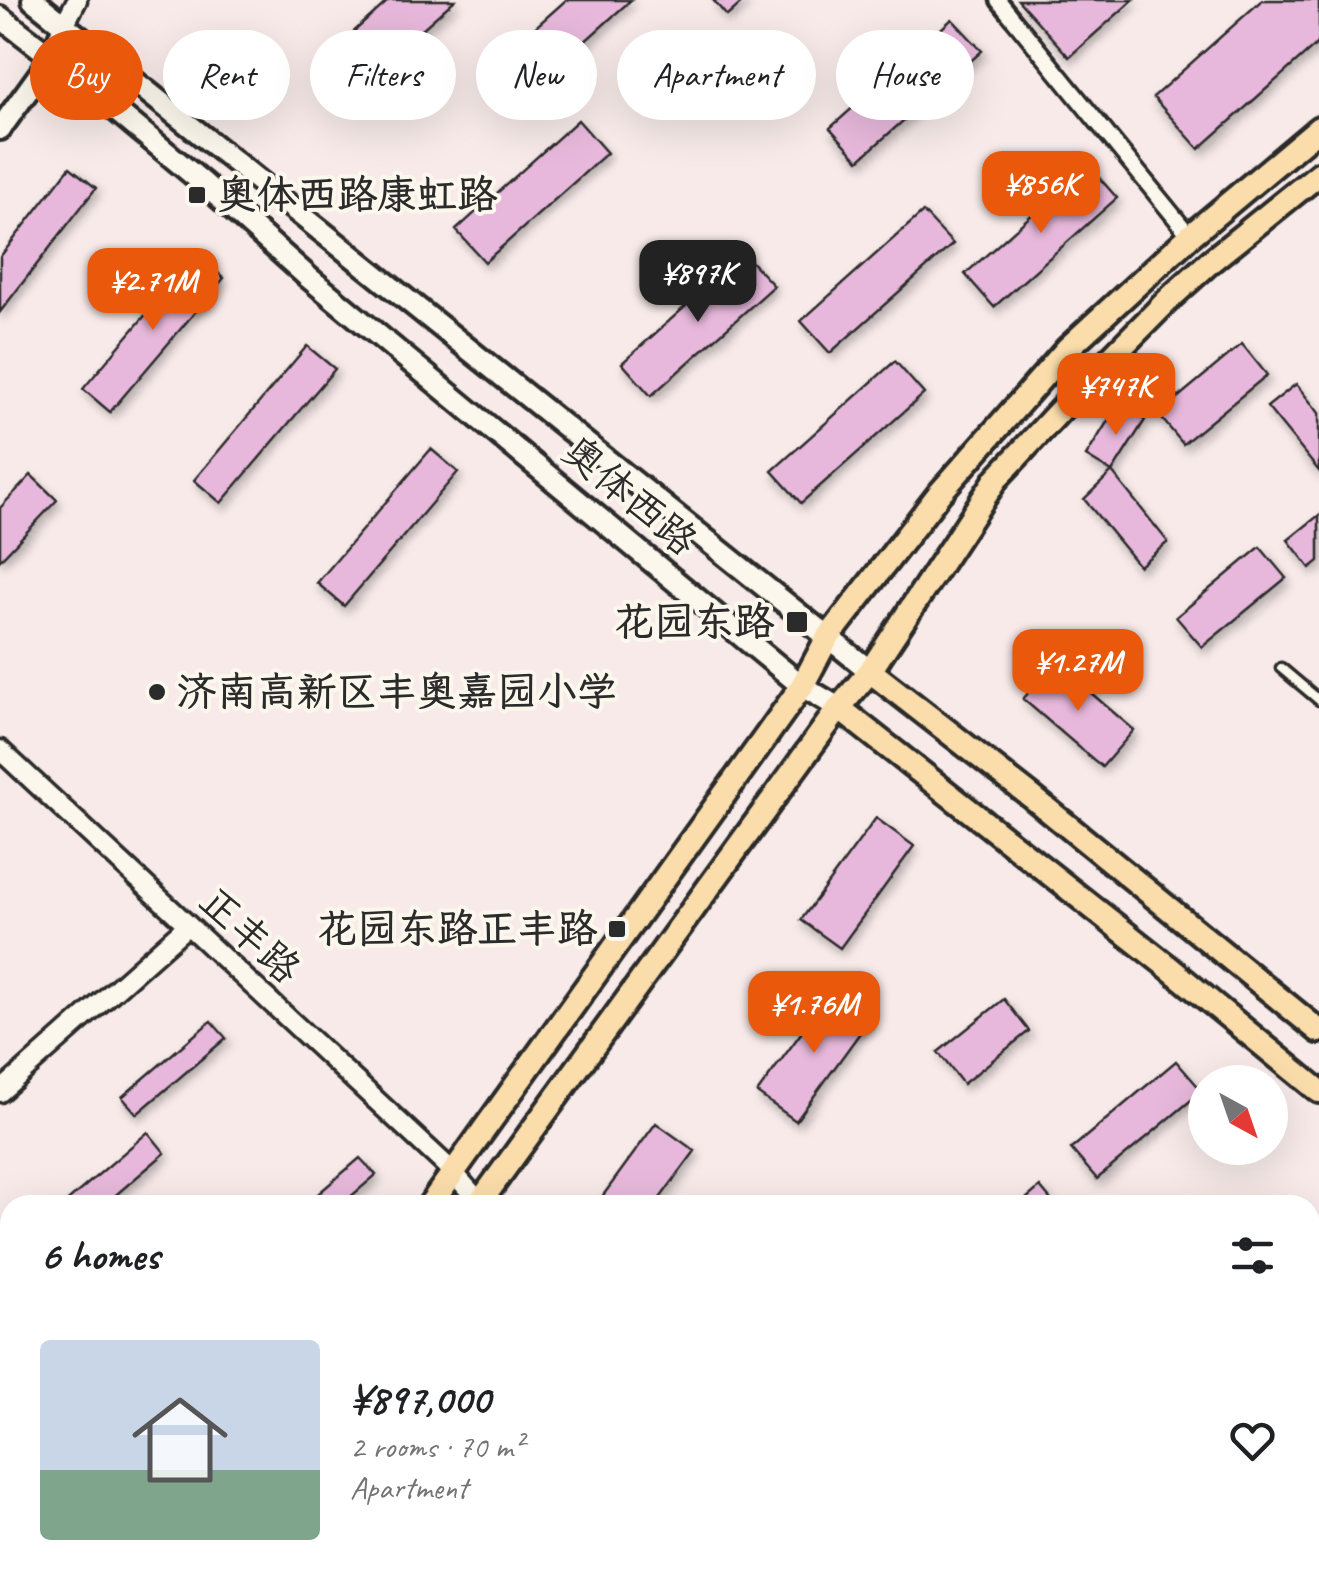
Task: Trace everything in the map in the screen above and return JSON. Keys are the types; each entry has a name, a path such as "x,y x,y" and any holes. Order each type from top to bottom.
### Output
{"main road":[{"name":"奥体西路","path":"34,0 828,638 1032,796 1319,1031"},
{"name":"奥体西路","path":"0,17 30,40"},
{"path":"62,30 64,25"},
{"path":"0,129 30,87"},
{"name":"奥体西路","path":"128,120 308,277 802,686 838,708 1167,966 1319,1092"},
{"path":"437,1195 802,686 828,638 939,494 1068,348 1190,236 1319,128"},
{"path":"490,1195 838,708 870,671 998,478 1171,297 1319,174"}],"street":[{"path":"64,25 77,0"},
{"path":"998,0 1190,236"},
{"name":"正丰路","path":"0,750 477,1195"},
{"path":"0,1092 188,925"}],"lane":[{"path":"1282,668 1319,700"}],"building":[{"path":"389,0 455,0 421,30 356,30"},
{"path":"566,0 631,0 597,31 532,30"},
{"path":"713,0 745,0 727,16"},
{"path":"1018,0 1133,0 1069,57"},
{"path":"1262,0 1319,0 1319,42 1199,149 1153,97"},
{"path":"952,19 962,30 940,30"},
{"path":"578,120 607,153 485,262 456,230"},
{"path":"839,120 904,120 859,160 830,128"},
{"path":"1088,165 1117,198 994,307 965,274"},
{"path":"70,167 96,188 0,312 0,257"},
{"path":"923,212 953,244 830,353 801,321"},
{"path":"744,254 774,286 651,396 622,363"},
{"path":"196,255 224,278 110,412 83,389"},
{"path":"1242,344 1267,375 1183,444 1158,414"},
{"path":"307,346 335,369 221,503 194,480"},
{"path":"895,361 924,394 801,503 772,471"},
{"path":"1296,384 1319,413 1319,471 1267,407"},
{"path":"1119,403 1145,420 1112,472 1086,456"},
{"path":"431,449 458,472 344,606 317,583"},
{"path":"1112,472 1168,542 1139,566 1084,499"},
{"path":"31,475 57,500 0,560 0,508"},
{"path":"1319,515 1319,561 1310,568 1288,540"},
{"path":"1260,547 1286,578 1202,647 1176,617"},
{"path":"1055,662 1134,730 1102,767 1023,699"},
{"path":"876,818 914,846 840,948 801,920"},
{"path":"832,991 870,1019 796,1121 757,1093"},
{"path":"1004,999 1029,1031 963,1084 938,1052"},
{"path":"211,1021 226,1038 137,1114 122,1097"},
{"path":"1176,1061 1188,1075 1188,1103 1097,1179 1071,1149"},
{"path":"656,1123 695,1151 662,1195 603,1195"},
{"path":"148,1132 165,1153 116,1195 75,1195"},
{"path":"360,1158 376,1175 353,1195 317,1195"},
{"path":"1040,1187 1047,1195 1031,1195"}],"place":[{"name":"奥体西路康虹路","path":"197,195"},
{"name":"花园东路","path":"797,622"},
{"name":"济南高新区丰奥嘉园小学","path":"157,692"},
{"name":"花园东路正丰路","path":"617,929"}]}
